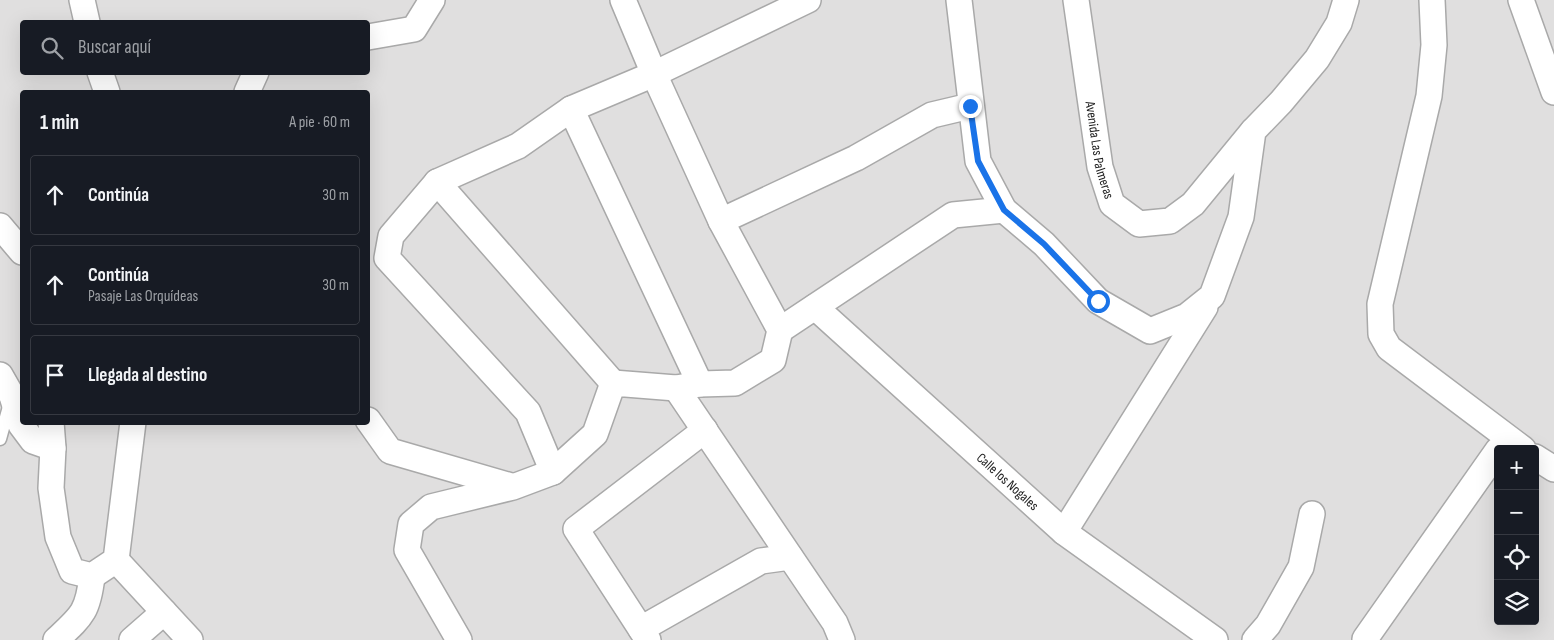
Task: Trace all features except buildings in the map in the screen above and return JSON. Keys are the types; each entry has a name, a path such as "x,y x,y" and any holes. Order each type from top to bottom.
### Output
{"street":[{"path":"82,0 86,20"},
{"path":"370,37 414,29 432,0"},
{"path":"437,182 613,383 688,386 735,383 773,360 780,330 721,220 654,74 623,0"},
{"path":"553,472 528,412 387,258 392,236 437,182 518,146 571,109 654,74 808,0"},
{"path":"959,0 978,161 1004,210 1044,244 1098,301 1150,331 1187,316 1212,296"},
{"name":"Avenida Las Palmeras","path":"1076,0 1100,167 1112,204 1140,224 1170,220 1193,204 1253,130 1281,102 1317,59 1339,23 1346,0"},
{"path":"1432,0 1434,45 1429,96 1380,304 1381,334 1389,348 1506,445"},
{"path":"1521,0 1554,92"},
{"path":"101,75 106,90"},
{"path":"248,90 255,75"},
{"path":"721,220 856,158 932,115 970,106"},
{"path":"571,109 705,430 834,623 842,640"},
{"path":"1064,532 1212,296 1240,217 1253,130"},
{"path":"780,330 953,215 1004,210"},
{"path":"0,226 20,250"},
{"name":"Calle los Nogales","path":"815,307 1064,532 1215,640"},
{"path":"0,374 12,396 20,422"},
{"path":"459,640 407,550 411,524 431,507 513,487 553,472 595,434 613,383"},
{"path":"370,423 390,451 513,487"},
{"path":"21,425 33,441 53,448"},
{"path":"51,425 53,448 51,488 58,536 72,571 92,576 116,560 133,425"},
{"path":"705,430 576,529 644,634 761,562 790,557"},
{"path":"1539,460 1554,469"},
{"path":"1365,639 1494,464"},
{"path":"1255,640 1268,625 1301,567 1312,514"},
{"path":"116,560 190,640"},
{"path":"56,640 82,616 90,599 92,576"},
{"path":"132,640 164,612"}],"lane":[{"path":"0,439 12,396"}],"shaded area":[{"path":"0,0 1554,0 1554,640 0,640"}],"route":[{"path":"970,106 978,161 1004,210 1044,244 1098,301"}]}
